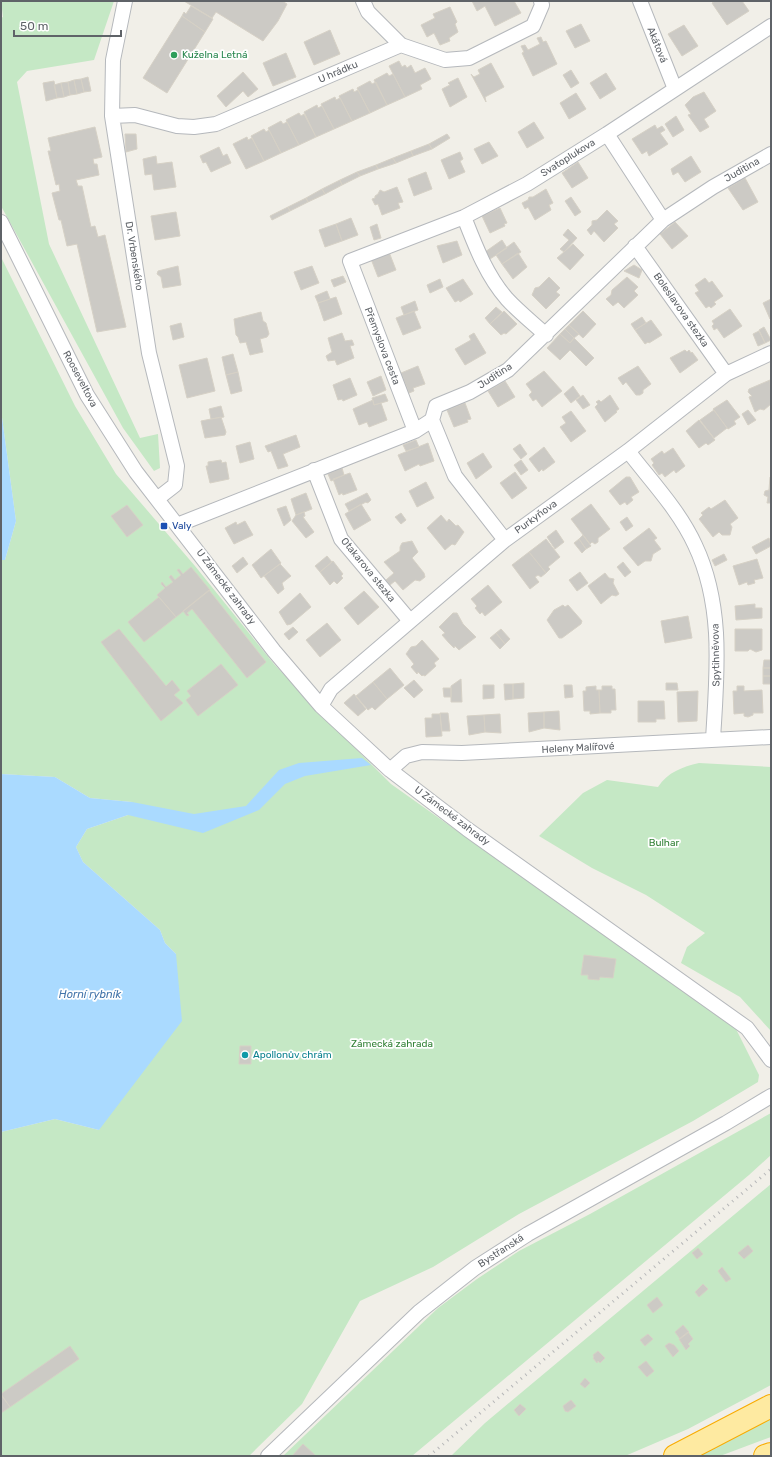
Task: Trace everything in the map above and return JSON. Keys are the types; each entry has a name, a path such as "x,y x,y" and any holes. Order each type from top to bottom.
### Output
{"highway":[{"path":"675,1456 771,1406"},
{"path":"765,1456 771,1454"}],"street":[{"name":"Dr. Vrbenského","path":"125,1 113,60 112,116 149,353 177,466 175,485 157,499"},
{"path":"363,1 368,12 401,45 445,60 469,58 533,26 542,6 541,1"},
{"name":"Akátová","path":"640,1 675,89"},
{"name":"Svatoplukova","path":"350,261 464,217 527,184 607,134 771,26"},
{"name":"U hrádku","path":"112,116 135,115 188,127 216,124 401,45"},
{"path":"607,134 663,220"},
{"name":"Juditina","path":"177,525 414,431 432,420 436,406 470,392 508,370 546,335 663,220 713,187 771,154"},
{"path":"464,217 492,280 507,299 546,335"},
{"name":"Rooseveltova","path":"1,222 87,395 136,472 177,525"},
{"name":"Boleslavova stezka","path":"635,246 726,374"},
{"name":"Přemyslova cesta","path":"350,261 414,431"},
{"name":"Purkyňova","path":"321,706 331,689 505,540 628,451 726,374 771,353"},
{"path":"432,420 455,476 505,540"},
{"name":"Spytihněvova","path":"628,451 677,515 695,545 712,592 717,636 713,739"},
{"name":"Otakarova stezka","path":"314,470 341,539 410,621"},
{"name":"U Zámecké zahrady","path":"177,525 274,651 321,706 390,770 468,829 747,1028 771,1060"},
{"name":"Heleny Malířové","path":"390,770 406,756 422,752 462,753 633,746 713,739 771,737"},
{"name":"Bystřanská","path":"268,1456 414,1316 474,1268 528,1234 720,1127 771,1096"}],"green space":[{"path":"1,1 114,1 94,60 27,71 17,82 49,244 140,438 158,434 160,468 154,471 123,428 1,206 1,18 3,17"},
{"name":"Zámecká zahrada","path":"1,257 75,406 116,474 195,566 274,664 322,715 391,784 736,1029 759,1075 758,1082 693,1121 519,1214 433,1267 360,1301 302,1404 249,1456 1,1456 1,1132 55,1119 99,1130 176,954 165,943 160,930 83,862 76,847 87,829 128,815 132,802 90,798 55,777 1,774 1,560 5,560 16,521 1,410"},
{"name":"Bulhar","path":"699,763 771,767 771,1031 740,997 681,963 687,947 705,933 646,895 592,868 539,836 583,793 607,780 658,787 666,777 676,771"},
{"path":"771,1113 771,1155 412,1456 283,1456 438,1308 477,1279 519,1251 590,1214"},
{"path":"771,1184 771,1385 688,1429 625,1456 451,1456 485,1423"},
{"path":"771,1413 771,1437 720,1456 690,1456"}],"water":[{"path":"1,410 16,521 5,560 1,560"},
{"name":"Horní rybník","path":"362,758 371,765 305,776 285,784 259,810 203,833 128,815 87,829 76,847 83,862 160,930 165,943 176,954 182,1021 99,1130 55,1119 1,1132 1,774 55,777 90,798 132,802 194,814 246,806 279,770 299,763"}],"building":[{"path":"184,1 282,1 287,4 278,21 263,41 216,12 212,18"},
{"path":"472,1 514,1 521,13 495,26 485,6 477,11"},
{"path":"715,1 742,1 749,11 727,25 712,3"},
{"path":"191,6 213,19 205,32 182,16 184,12 186,14"},
{"path":"450,7 457,22 455,24 458,32 449,38 450,41 440,45 434,33 427,37 421,25 435,18 433,14"},
{"name":"Kuželna Letná","path":"182,16 205,32 167,93 143,78"},
{"path":"581,24 590,41 575,48 566,31"},
{"path":"684,25 698,46 682,56 668,34"},
{"path":"330,30 340,54 314,65 304,42"},
{"path":"541,37 543,42 546,41 557,64 533,76 522,53 524,52 521,46 525,45 528,50 540,44 537,38"},
{"path":"286,53 296,77 273,86 263,63"},
{"path":"399,61 402,67 405,65 407,68 411,65 415,73 425,68 431,79 420,85 422,89 405,97 389,66"},
{"path":"491,63 504,87 485,97 486,102 471,74 474,77 480,74 478,70"},
{"path":"571,70 579,83 571,88 563,75"},
{"path":"243,72 258,89 248,97 243,91 226,107 217,96"},
{"path":"387,73 389,76 393,74 405,97 387,105 374,80"},
{"path":"606,73 616,89 600,99 590,83"},
{"path":"88,77 91,91 84,92 81,79"},
{"path":"458,78 467,97 450,107 442,89 450,85 448,83"},
{"path":"81,79 84,92 77,94 74,80"},
{"path":"74,80 77,94 70,95 68,82"},
{"path":"54,81 57,98 46,101 43,83"},
{"path":"370,81 372,84 376,82 387,105 370,113 357,88"},
{"path":"68,82 70,95 64,97 61,83"},
{"path":"61,83 64,97 57,98 54,85"},
{"path":"353,89 354,92 358,90 370,113 352,121 339,96"},
{"path":"704,92 716,111 704,119 709,127 700,132 688,115 691,114 685,105 693,97"},
{"path":"576,93 586,109 569,119 560,103"},
{"path":"335,97 336,100 340,98 352,121 334,129 321,104"},
{"path":"317,105 318,108 322,106 334,129 316,137 304,112"},
{"path":"299,113 301,116 304,114 316,137 299,145 286,120"},
{"path":"676,116 684,130 673,137 665,124"},
{"path":"281,121 283,124 287,122 299,145 281,153 268,128"},
{"path":"534,122 544,138 527,148 518,132"},
{"path":"655,125 657,129 662,126 665,130 660,133 668,144 649,156 647,151 642,154 632,139"},
{"path":"95,127 102,157 93,159 94,164 97,164 99,175 76,180 78,186 82,186 91,227 95,226 98,237 105,235 126,327 97,332 77,244 67,246 61,220 59,220 52,193 60,191 59,184 56,185 48,151 51,151 48,138"},
{"path":"264,129 266,132 269,130 281,153 264,161 251,136"},
{"path":"125,134 136,134 137,149 126,152"},
{"path":"447,134 450,138 432,149 429,144"},
{"path":"247,137 248,140 252,138 264,161 246,169 233,144"},
{"path":"489,142 498,156 482,164 474,149"},
{"path":"429,144 432,149 413,156 411,151"},
{"path":"219,147 223,156 227,154 231,163 211,172 206,162 203,163 200,156"},
{"path":"411,151 413,156 396,163 393,158"},
{"path":"460,152 463,159 460,161 465,172 449,179 441,160"},
{"path":"156,156 157,164 172,162 176,187 154,190 152,174 145,175 143,159"},
{"path":"691,156 701,172 685,182 678,172 673,175 671,169"},
{"path":"393,158 396,163 378,169 376,165"},
{"path":"578,162 588,178 572,188 562,173"},
{"path":"376,165 378,169 360,176 357,172"},
{"path":"357,172 360,176 342,185 340,180"},
{"path":"426,172 432,189 414,196 408,179"},
{"path":"745,178 758,202 743,210 728,188"},
{"path":"340,180 342,185 325,194 322,189"},
{"path":"397,187 403,202 398,203 400,208 382,215 378,204 375,205 372,199 375,198 380,190 384,192"},
{"path":"322,189 325,194 308,202 306,198"},
{"path":"546,189 553,203 549,205 551,210 535,220 528,207 525,209 522,203 528,200 529,197 533,197"},
{"path":"571,197 581,212 575,216 565,201"},
{"path":"306,198 308,202 290,211 288,207"},
{"path":"288,207 290,211 272,220 270,216"},
{"path":"500,208 507,223 504,224 505,226 490,233 482,216"},
{"path":"607,210 618,221 614,224 618,228 604,242 594,231 591,235 587,230 592,225 592,221 597,220"},
{"path":"176,212 180,236 155,240 151,216"},
{"path":"351,218 358,235 342,241 336,224"},
{"path":"675,222 688,236 672,249 660,234"},
{"path":"336,224 342,241 325,247 319,230"},
{"path":"377,224 381,238 374,240 370,227"},
{"path":"568,229 577,238 564,252 560,249 569,240 563,235"},
{"path":"502,240 507,248 490,259 485,252"},
{"path":"457,241 462,255 443,263 437,246"},
{"path":"514,242 521,252 502,264 496,255"},
{"path":"573,244 584,255 570,270 557,258"},
{"path":"389,252 396,270 378,277 371,259"},
{"path":"518,253 527,267 513,279 502,264"},
{"path":"634,265 642,270 639,278 624,271"},
{"path":"178,266 181,285 163,288 161,277 157,274 158,271"},
{"path":"312,266 319,283 301,290 294,272"},
{"path":"343,276 346,282 334,287 331,280"},
{"path":"549,277 560,288 556,292 560,295 546,309 532,295 535,288 539,287"},
{"path":"627,277 638,287 634,291 638,295 624,308 618,302 613,306 606,299 611,295 612,290"},
{"path":"705,278 709,283 712,281 723,296 714,302 716,304 711,308 709,306 706,308 695,293 699,291 695,285"},
{"path":"440,279 443,287 430,293 427,285"},
{"path":"463,279 473,294 460,302 459,300 455,302 446,288"},
{"path":"327,291 330,299 318,303 315,296"},
{"path":"336,297 342,314 324,321 318,303"},
{"path":"771,299 771,319 770,319 763,303"},
{"path":"415,301 418,310 404,315 401,307"},
{"path":"496,307 502,312 490,324 485,318"},
{"path":"730,309 742,326 724,338 717,328 714,330 712,326 714,324 712,321"},
{"path":"414,311 421,328 403,335 396,318"},
{"path":"504,311 517,324 506,334 504,333 501,335 490,324"},
{"path":"583,311 596,324 583,338 569,325"},
{"path":"261,312 269,334 267,337 260,339 263,352 250,355 246,342 240,343 236,335 234,319"},
{"path":"642,317 646,323 635,330 631,324"},
{"path":"651,320 662,335 645,344 635,330"},
{"path":"181,323 184,337 173,340 170,326"},
{"path":"569,325 579,334 574,338 565,329"},
{"path":"764,327 771,340 765,343 759,330"},
{"path":"565,329 574,338 570,343 560,334"},
{"path":"759,331 765,343 758,346 753,334"},
{"path":"342,333 345,341 352,340 354,345 350,346 354,358 337,365 335,360 328,361 326,356 332,352 328,338"},
{"path":"474,333 486,353 465,365 455,349 471,340 469,336"},
{"path":"560,334 570,343 574,338 594,358 586,366 570,350 560,360 547,348"},
{"path":"685,350 687,352 689,350 691,353 692,352 698,360 680,373 670,358"},
{"path":"233,354 238,372 226,375 222,357"},
{"path":"207,358 215,391 187,398 179,365"},
{"path":"418,366 425,384 413,388 414,391 409,393 401,373"},
{"path":"638,366 651,384 643,390 643,393 636,395 626,382 623,385 618,378"},
{"path":"544,371 562,391 542,407 536,399 533,401 529,395 532,392 526,384"},
{"path":"238,372 242,391 231,394 226,375"},
{"path":"381,376 386,390 373,396 367,382"},
{"path":"350,378 357,395 343,401 342,399 338,400 333,385"},
{"path":"770,380 771,404 764,410 760,409 755,412 749,397 752,396 748,392 749,389"},
{"path":"505,381 515,397 498,407 488,391"},
{"path":"573,386 580,396 571,403 564,394"},
{"path":"385,394 388,401 374,405 372,398"},
{"path":"583,395 590,405 583,409 576,400"},
{"path":"610,395 619,409 605,422 595,407 598,404 596,402 599,400 601,402"},
{"path":"373,400 374,405 381,403 387,420 369,427 367,422 359,425 353,409"},
{"path":"727,400 740,417 734,421 736,424 728,429 713,409"},
{"path":"465,403 471,419 467,420 468,422 454,427 447,410"},
{"path":"221,406 224,417 211,419 209,409"},
{"path":"714,410 727,428 714,438 700,420"},
{"path":"748,410 756,420 748,425 742,414"},
{"path":"571,411 586,431 571,442 560,427 566,423 562,417"},
{"path":"221,417 226,432 225,435 205,438 201,421"},
{"path":"699,420 715,440 708,445 706,443 699,448 686,431"},
{"path":"296,435 300,447 283,454 288,466 278,469 271,451 268,452 265,446"},
{"path":"416,440 419,447 406,451 403,445"},
{"path":"250,442 254,459 240,463 236,446"},
{"path":"428,443 434,461 420,466 419,464 405,471 398,455"},
{"path":"520,444 527,454 521,459 513,449"},
{"path":"544,447 555,462 543,471 542,469 539,472 529,459"},
{"path":"673,448 685,466 676,473 674,470 665,477 662,473 659,475 652,465 654,463 651,459 662,451 664,454"},
{"path":"483,453 492,467 476,479 467,463"},
{"path":"221,460 222,463 226,462 229,479 210,483 206,466 208,466 208,462"},
{"path":"521,460 528,470 521,475 514,465"},
{"path":"342,468 344,475 331,481 328,474"},
{"path":"515,472 527,488 512,499 500,483"},
{"path":"350,473 357,490 339,495 333,479"},
{"path":"626,477 630,477 639,492 631,497 633,500 627,505 625,502 620,505 609,491"},
{"path":"770,477 771,503 767,503 768,497 764,495 765,491 769,490"},
{"path":"426,482 434,498 417,507 409,491"},
{"path":"306,493 312,509 296,515 291,499"},
{"path":"367,493 371,500 369,502 366,502 349,511 345,504"},
{"path":"725,500 738,518 730,524 732,527 730,535 722,535 719,532 713,537 699,519 703,515 701,513 709,507 711,509"},
{"path":"361,504 371,520 354,530 345,514"},
{"path":"591,504 610,529 598,538 598,542 595,544 592,542 590,544 571,519"},
{"path":"127,505 143,525 127,537 111,516"},
{"path":"286,506 291,520 284,526 277,509"},
{"path":"304,512 305,516 303,517 314,532 306,538 292,521 296,515"},
{"path":"401,513 406,520 401,524 395,517"},
{"path":"441,515 447,522 449,519 456,526 458,525 464,532 455,545 452,544 445,550 427,528"},
{"path":"627,517 633,526 626,531 620,522"},
{"path":"245,521 253,535 234,544 225,528 236,522 237,525"},
{"path":"649,528 657,538 654,540 661,549 653,554 651,561 645,561 638,566 623,548"},
{"path":"556,530 564,542 555,549 547,537"},
{"path":"583,535 591,546 586,549 579,539"},
{"path":"769,538 771,546 756,554 752,547"},
{"path":"546,539 560,557 548,567 550,569 546,573 529,552"},
{"path":"579,539 586,549 582,553 574,543"},
{"path":"412,541 418,552 412,558 424,573 425,577 420,581 415,580 403,590 395,581 390,585 386,580 394,573 384,562 400,551 402,543"},
{"path":"271,549 281,563 261,578 252,565"},
{"path":"529,552 546,573 541,577 538,575 535,577 539,582 530,589 512,565"},
{"path":"724,554 727,560 715,566 712,560"},
{"path":"327,556 332,562 320,572 315,566"},
{"path":"243,557 248,564 237,573 232,566"},
{"path":"757,559 763,578 754,580 755,583 748,585 747,582 739,585 733,566"},
{"path":"333,561 343,574 341,576 343,578 337,584 334,581 330,585 320,572"},
{"path":"623,562 631,572 625,577 617,567"},
{"path":"280,564 291,576 282,583 284,589 278,594 264,576"},
{"path":"191,567 210,590 176,617 157,595 165,588 161,584 162,582 166,587 173,582 169,577 171,575 175,580 181,575 177,570 179,569 183,574"},
{"path":"580,572 588,583 577,591 569,580"},
{"path":"605,573 609,578 614,579 613,583 619,594 616,596 612,595 601,604 588,586"},
{"path":"488,585 502,602 485,616 482,612 480,614 475,608 477,606 471,599"},
{"path":"209,590 266,662 247,678 192,609 187,613 189,615 187,616 183,611"},
{"path":"364,591 379,607 358,625 344,608"},
{"path":"300,593 311,607 291,624 287,625 279,612"},
{"path":"159,597 176,617 144,642 128,622"},
{"path":"755,604 755,608 762,608 762,618 736,620 735,606"},
{"path":"563,605 565,607 568,605 582,621 581,624 562,638 559,638 547,620 554,610"},
{"path":"453,613 457,613 463,624 476,637 459,650 455,646 454,648 442,635 445,633 439,627"},
{"path":"688,616 692,638 665,643 661,621"},
{"path":"327,623 341,640 320,657 306,640"},
{"path":"293,627 298,632 289,640 284,634"},
{"path":"119,629 166,686 172,680 180,690 174,695 183,703 161,721 101,642"},
{"path":"501,629 510,639 505,644 496,633"},
{"path":"735,629 762,629 762,650 756,652 750,649 748,651 735,651"},
{"path":"496,633 505,644 500,649 490,638"},
{"path":"422,640 439,659 434,663 436,666 425,676 422,676 418,672 417,674 411,667 414,664 406,654 411,647 416,646"},
{"path":"764,660 771,660 771,668 763,668"},
{"path":"221,664 238,685 198,716 186,700 191,696 187,691"},
{"path":"390,668 404,685 387,699 373,682"},
{"path":"763,668 771,668 771,676 763,676"},
{"path":"763,676 771,676 771,684 763,684"},
{"path":"461,679 462,702 451,702 451,686"},
{"path":"414,680 423,690 414,698 404,688"},
{"path":"373,682 387,699 375,710 372,707 368,710 356,696"},
{"path":"524,683 524,698 513,699 513,684"},
{"path":"666,683 677,683 678,690 666,690"},
{"path":"504,684 513,684 513,699 505,700"},
{"path":"483,685 494,685 494,698 483,699"},
{"path":"564,685 572,685 573,697 565,698"},
{"path":"596,686 596,690 599,690 600,713 590,714 590,711 584,711 583,691 586,691 586,687"},
{"path":"602,686 612,686 612,689 615,689 616,710 611,710 611,713 600,713 599,690 602,690"},
{"path":"737,686 744,686 744,691 762,690 763,713 753,713 753,715 748,717 744,716 744,713 734,714 733,691 737,691"},
{"path":"443,688 451,688 451,697 444,697"},
{"path":"698,691 697,721 678,722 677,692"},
{"path":"354,694 366,709 358,716 344,703"},
{"path":"638,701 664,701 665,719 656,719 656,722 638,722"},
{"path":"559,711 560,730 544,728 544,712"},
{"path":"544,712 544,728 529,732 528,713"},
{"path":"440,713 448,713 450,731 442,731"},
{"path":"432,714 440,714 442,736 426,737 425,718 432,718"},
{"path":"500,714 501,733 485,732 484,715"},
{"path":"484,715 485,732 469,735 467,716"},
{"path":"584,955 616,959 613,978 600,977 599,980 588,979 588,975 581,975"},
{"name":"Apollonův chrám","path":"240,1046 251,1046 251,1064 239,1064"},
{"path":"748,1245 753,1251 744,1259 738,1253"},
{"path":"698,1248 703,1254 697,1259 692,1253"},
{"path":"722,1267 731,1279 726,1282 718,1271"},
{"path":"703,1284 708,1289 699,1297 695,1292"},
{"path":"657,1297 663,1305 653,1313 647,1305"},
{"path":"683,1325 689,1332 680,1339 675,1332"},
{"path":"688,1332 693,1339 688,1344 690,1346 686,1350 679,1339"},
{"path":"648,1334 653,1339 645,1346 640,1340"},
{"path":"669,1343 674,1345 679,1351 673,1357 665,1346"},
{"path":"70,1346 79,1359 10,1407 1,1394"},
{"path":"598,1351 605,1358 600,1363 598,1361 597,1363 593,1358 593,1355"},
{"path":"646,1361 654,1371 647,1377 638,1367"},
{"path":"585,1378 590,1383 585,1388 580,1384"},
{"path":"1,1395 10,1407 1,1413"},
{"path":"571,1400 576,1406 568,1412 565,1411 563,1406"},
{"path":"520,1404 526,1409 519,1416 514,1410"},
{"path":"303,1444 316,1456 292,1456"}],"railway":[{"path":"429,1456 771,1169"}],"place":[{"name":"Kuželna Letná","path":"174,55"},
{"name":"Valy","path":"164,526"},
{"name":"Apollonův chrám","path":"245,1055"}]}
